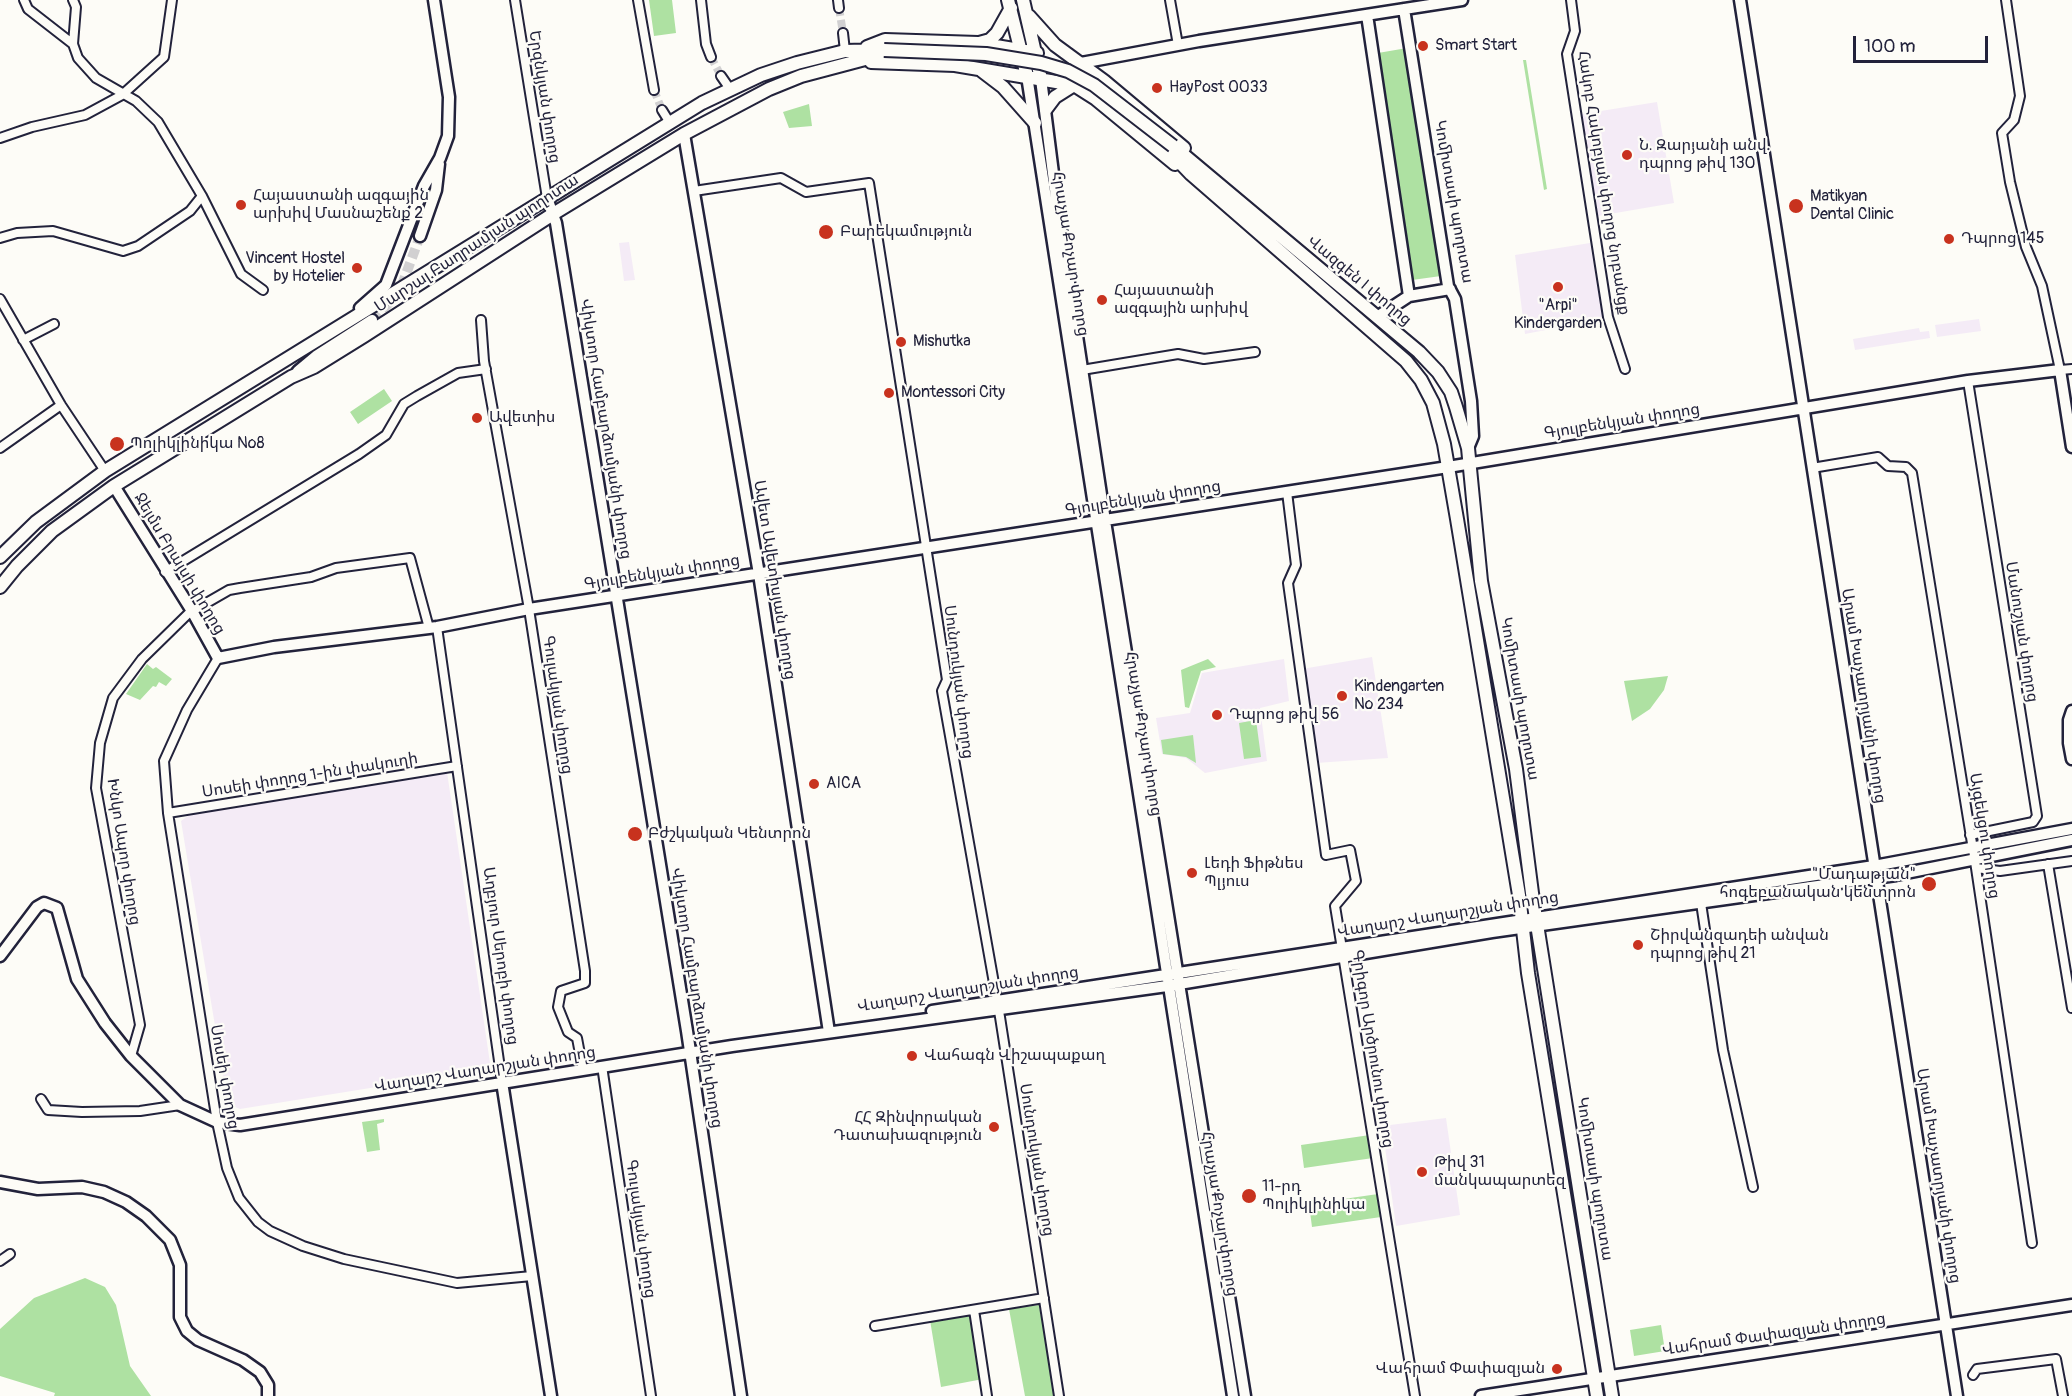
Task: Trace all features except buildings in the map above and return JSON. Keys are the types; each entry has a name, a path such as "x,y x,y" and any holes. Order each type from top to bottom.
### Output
{"main road":[{"path":"1023,0 1029,16 1041,79"},
{"path":"861,55 885,40 978,43 990,40 1010,4"},
{"path":"1010,4 1024,63"},
{"name":"Վազգեն I փողոց","path":"1029,16 1055,45 1081,63 1179,142 1193,169"},
{"path":"978,43 1024,63 1041,79 1074,85"},
{"path":"978,43 983,48 986,58 978,68"},
{"name":"Մարշալ Բաղրամյան պողոտա","path":"0,557 36,522 105,471 670,123 730,89 761,75 845,51 861,55"},
{"name":"Մարշալ Բաղրամյան պողոտա","path":"0,587 16,566 52,531 114,486 291,377 314,367 553,214 684,134 762,92 861,55 884,52 966,52 1024,63"},
{"path":"861,55 978,68 1024,63 1037,53"},
{"name":"Վազգեն I փողոց","path":"1024,63 1057,67 1087,79 1171,148 1406,361 1421,380 1433,403 1448,467"},
{"path":"1074,85 1074,71 1081,63"},
{"path":"978,68 1003,87 1035,123"},
{"path":"1046,109 1055,97 1074,85"},
{"name":"Վազգեն I փողոց","path":"1074,85 1096,99 1166,159 1193,169 1377,317 1438,372 1451,392 1468,448"},
{"name":"Կոմիտասի պողոտա","path":"1468,448 1481,581 1516,769 1537,921 1612,1396"},
{"name":"Կոմիտասի պողոտա","path":"1448,467 1598,1396"}],"street":[{"path":"24,0 28,9 73,44"},
{"path":"73,0 76,7 73,44 78,58 96,78 136,101 158,122 202,196 241,274 263,290"},
{"path":"0,138 32,126 85,115 122,95 164,57 172,0"},
{"path":"322,337 372,300 386,285 424,186 440,158 448,136 450,117 434,0"},
{"name":"Երզնկյան փողոց","path":"514,0 547,198"},
{"path":"638,0 654,90"},
{"path":"700,0 706,44 711,57"},
{"path":"1170,0 1178,45"},
{"path":"1081,63 1178,45 1462,0"},
{"name":"Հակոբ Հակոբյան փողոց նրբանցք","path":"1571,0 1575,31 1568,46 1594,224 1608,317 1625,369"},
{"name":"Արամ Խաչատրյանի փողոց","path":"1740,0 1958,1396"},
{"path":"2006,0 2020,96 2014,120 2002,133 2010,182 2026,247 2042,286 2060,370 2072,447"},
{"name":"Կոմիտասի պողոտա","path":"1404,9 1450,289 1455,299 1473,417 1473,436 1468,448"},
{"path":"1367,15 1409,296"},
{"path":"843,33 845,51"},
{"name":"Հրաչյա Քոչար փողոց","path":"1024,63 1178,979 1245,1396"},
{"path":"722,76 730,89"},
{"name":"Հրաչյա Քոչար փողոց","path":"1041,79 1082,370 1100,521 1166,981 1233,1396"},
{"path":"662,110 670,123"},
{"name":"Ավետ Ավետիսյան փողոց","path":"684,134 759,574 829,1032"},
{"path":"420,236 436,190 440,158"},
{"name":"Սունդուկյան փողոց","path":"694,191 781,178 806,192 869,183 947,680 942,691 997,1005 1059,1396"},
{"path":"0,238 17,233 53,231 123,251 138,246 190,211 202,196"},
{"name":"Վիկտոր Համբարձումյանի փողոց","path":"547,198 553,214 616,596 690,1053 741,1396"},
{"path":"1377,317 1409,296 1450,289"},
{"path":"0,299 60,405 105,471"},
{"path":"291,377 315,356 372,320"},
{"name":"Գուլակյան փողոց","path":"481,320 486,369 529,609 586,978 580,986 561,991 558,1007 568,1032 577,1038 583,1070"},
{"path":"23,340 54,324"},
{"path":"1082,370 1178,354 1204,359 1255,352"},
{"path":"165,572 338,467 386,435 404,404 458,373 486,369"},
{"name":"Գյուլբենկյան փողոց","path":"218,658 274,647 433,627 529,609 1448,467 1968,381 2072,369"},
{"name":"Մանուշյան փողոց","path":"1968,381 2037,816 2033,822 1970,835"},
{"path":"0,448 60,405"},
{"name":"Այգեկցու փողոց","path":"1812,468 1878,457 1888,466 1906,467 1912,472 1976,865 2032,1243"},
{"name":"Ջեյմս Բրայսի փողոց","path":"114,486 165,572 192,611 218,658"},
{"name":"Գրիգոր Արծրունու փողոց","path":"1287,492 1296,565 1288,583 1326,855 1350,850 1356,881 1335,906 1415,1396"},
{"name":"Խնկո Ապոր փողոց","path":"131,1056 140,1025 96,788 100,743 113,698 142,659 192,611 229,590 312,577 336,568 410,558 433,627"},
{"name":"Աղբյուր Սերոբի փողոց","path":"433,627 457,766 550,1396"},
{"name":"Սոսեի փողոց","path":"218,658 187,710 164,761 168,813 217,1122 227,1168 239,1198 258,1222 286,1239 344,1259 446,1281 469,1282 532,1276"},
{"path":"2072,711 2069,720 2069,742 2072,759"},
{"name":"Սոսեի փողոց 1-ին փակուղի","path":"168,813 457,766"},
{"name":"Վաղարշ Վաղարշյան փողոց","path":"217,1122 240,1125 602,1066 829,1032 846,1024 1166,981 1874,866 2072,829"},
{"name":"Վաղարշ Վաղարշյան փողոց","path":"1537,921 1701,903 1976,865 2072,840"},
{"path":"1976,865 2000,871 2072,861"},
{"path":"2049,864 2072,1008"},
{"path":"0,956 37,907 44,903 57,908 77,979 105,1023 131,1056 180,1105 217,1122"},
{"path":"1701,903 1723,1050 1752,1187"},
{"name":"Գուլակյան փողոց","path":"602,1066 651,1396"},
{"path":"41,1099 48,1110 82,1112 140,1111 180,1105"},
{"path":"0,1182 38,1189 82,1187 104,1192 126,1202 146,1216 170,1240 180,1265 180,1317 187,1331 198,1340 243,1360 260,1372 268,1385 268,1396"},
{"path":"0,1261 10,1254"},
{"path":"875,1326 1044,1298"},
{"name":"Վահրամ Փափազյան փողոց","path":"1481,1396 2072,1305"},
{"path":"974,1310 987,1396"},
{"path":"1973,1375 1977,1369 2056,1359 2063,1396"}],"shaded area":[{"name":"Ն. Զարյանի անվ. դպրոց թիվ 130","path":"1657,102 1674,203 1598,216 1582,114"},
{"path":"629,242 635,280 624,281 619,243"},
{"name":"\"Arpi\" Kindergarden","path":"1590,243 1603,319 1525,334 1515,255"},
{"path":"1979,319 1981,331 1937,337 1935,325"},
{"path":"1919,328 1920,332 1929,331 1930,338 1855,350 1853,339"},
{"name":"Kindengarten No 234","path":"1372,657 1388,758 1316,763 1302,669"},
{"name":"Դպրոց թիվ 56","path":"1284,659 1289,701 1260,708 1267,761 1205,773 1186,758 1162,754 1156,718 1190,713 1202,673"},
{"path":"447,772 490,1063 482,1070 240,1109 228,1104 181,821 192,813"},
{"name":"Թիվ 31 մանկապարտեզ","path":"1446,1118 1460,1215 1396,1226 1382,1126"}],"green space":[{"path":"649,0 672,0 676,33 654,36"},
{"path":"1407,48 1441,276 1412,280 1378,53"},
{"path":"1523,60 1526,60 1547,189 1544,190"},
{"path":"809,104 812,126 789,128 783,112"},
{"path":"384,389 392,401 358,424 350,412"},
{"path":"1208,659 1216,667 1201,671 1189,708 1185,707 1181,670"},
{"path":"147,664 153,669 156,667 172,679 166,686 159,682 140,700 126,694"},
{"path":"1668,676 1664,690 1650,709 1632,721 1624,681"},
{"path":"1256,720 1261,757 1244,759 1239,723"},
{"path":"1193,735 1196,763 1186,757 1163,754 1161,740"},
{"path":"384,1119 384,1122 377,1124 380,1150 367,1152 362,1122"},
{"path":"1370,1135 1373,1158 1304,1168 1301,1145"},
{"path":"1378,1194 1381,1217 1312,1227 1309,1204"},
{"path":"85,1278 105,1287 116,1305 130,1366 151,1396 54,1396 55,1393 0,1376 0,1329 34,1298"},
{"path":"1039,1305 1055,1396 1025,1396 1009,1309"},
{"path":"972,1313 983,1379 941,1387 930,1320"},
{"path":"1661,1325 1665,1351 1634,1356 1630,1330"}],"tunnel":[{"path":"839,8 843,33"},
{"path":"711,57 721,76"},
{"path":"654,90 662,110"},
{"path":"372,320 389,303 402,285 420,236"}],"place":[{"name":"Smart Start","path":"1423,46"},
{"name":"HayPost 0033","path":"1157,88"},
{"name":"Ն. Զարյանի անվ. դպրոց թիվ 130","path":"1627,155"},
{"name":"Հայաստանի ազգային արխիվ Մասնաշենք 2","path":"241,205"},
{"name":"Matikyan Dental Clinic","path":"1796,206"},
{"name":"Բարեկամություն","path":"826,232"},
{"name":"Դպրոց 145","path":"1949,239"},
{"name":"Vincent Hostel by Hotelier","path":"357,268"},
{"name":"\"Arpi\" Kindergarden","path":"1558,287"},
{"name":"Հայաստանի ազգային արխիվ","path":"1102,300"},
{"name":"Mishutka","path":"901,342"},
{"name":"Montessori City","path":"889,393"},
{"name":"Ավետիս","path":"477,418"},
{"name":"Պոլիկլինիկա №8","path":"117,444"},
{"name":"Kindengarten No 234","path":"1342,696"},
{"name":"Դպրոց թիվ 56","path":"1217,715"},
{"name":"AICA","path":"814,784"},
{"name":"Բժշկական Կենտրոն","path":"635,834"},
{"name":"Լեդի Ֆիթնես Պլյուս","path":"1192,873"},
{"name":"\"Մադաթյան\" հոգեբանական կենտրոն","path":"1929,884"},
{"name":"Շիրվանզադեի անվան դպրոց թիվ 21","path":"1638,945"},
{"name":"Վահագն Վիշապաքաղ","path":"912,1056"},
{"name":"ՀՀ Զինվորական Դատախազություն","path":"994,1127"},
{"name":"Թիվ 31 մանկապարտեզ","path":"1422,1172"},
{"name":"11-րդ Պոլիկլինիկա","path":"1249,1196"},
{"name":"Վահրամ Փափազյան","path":"1557,1369"}]}
